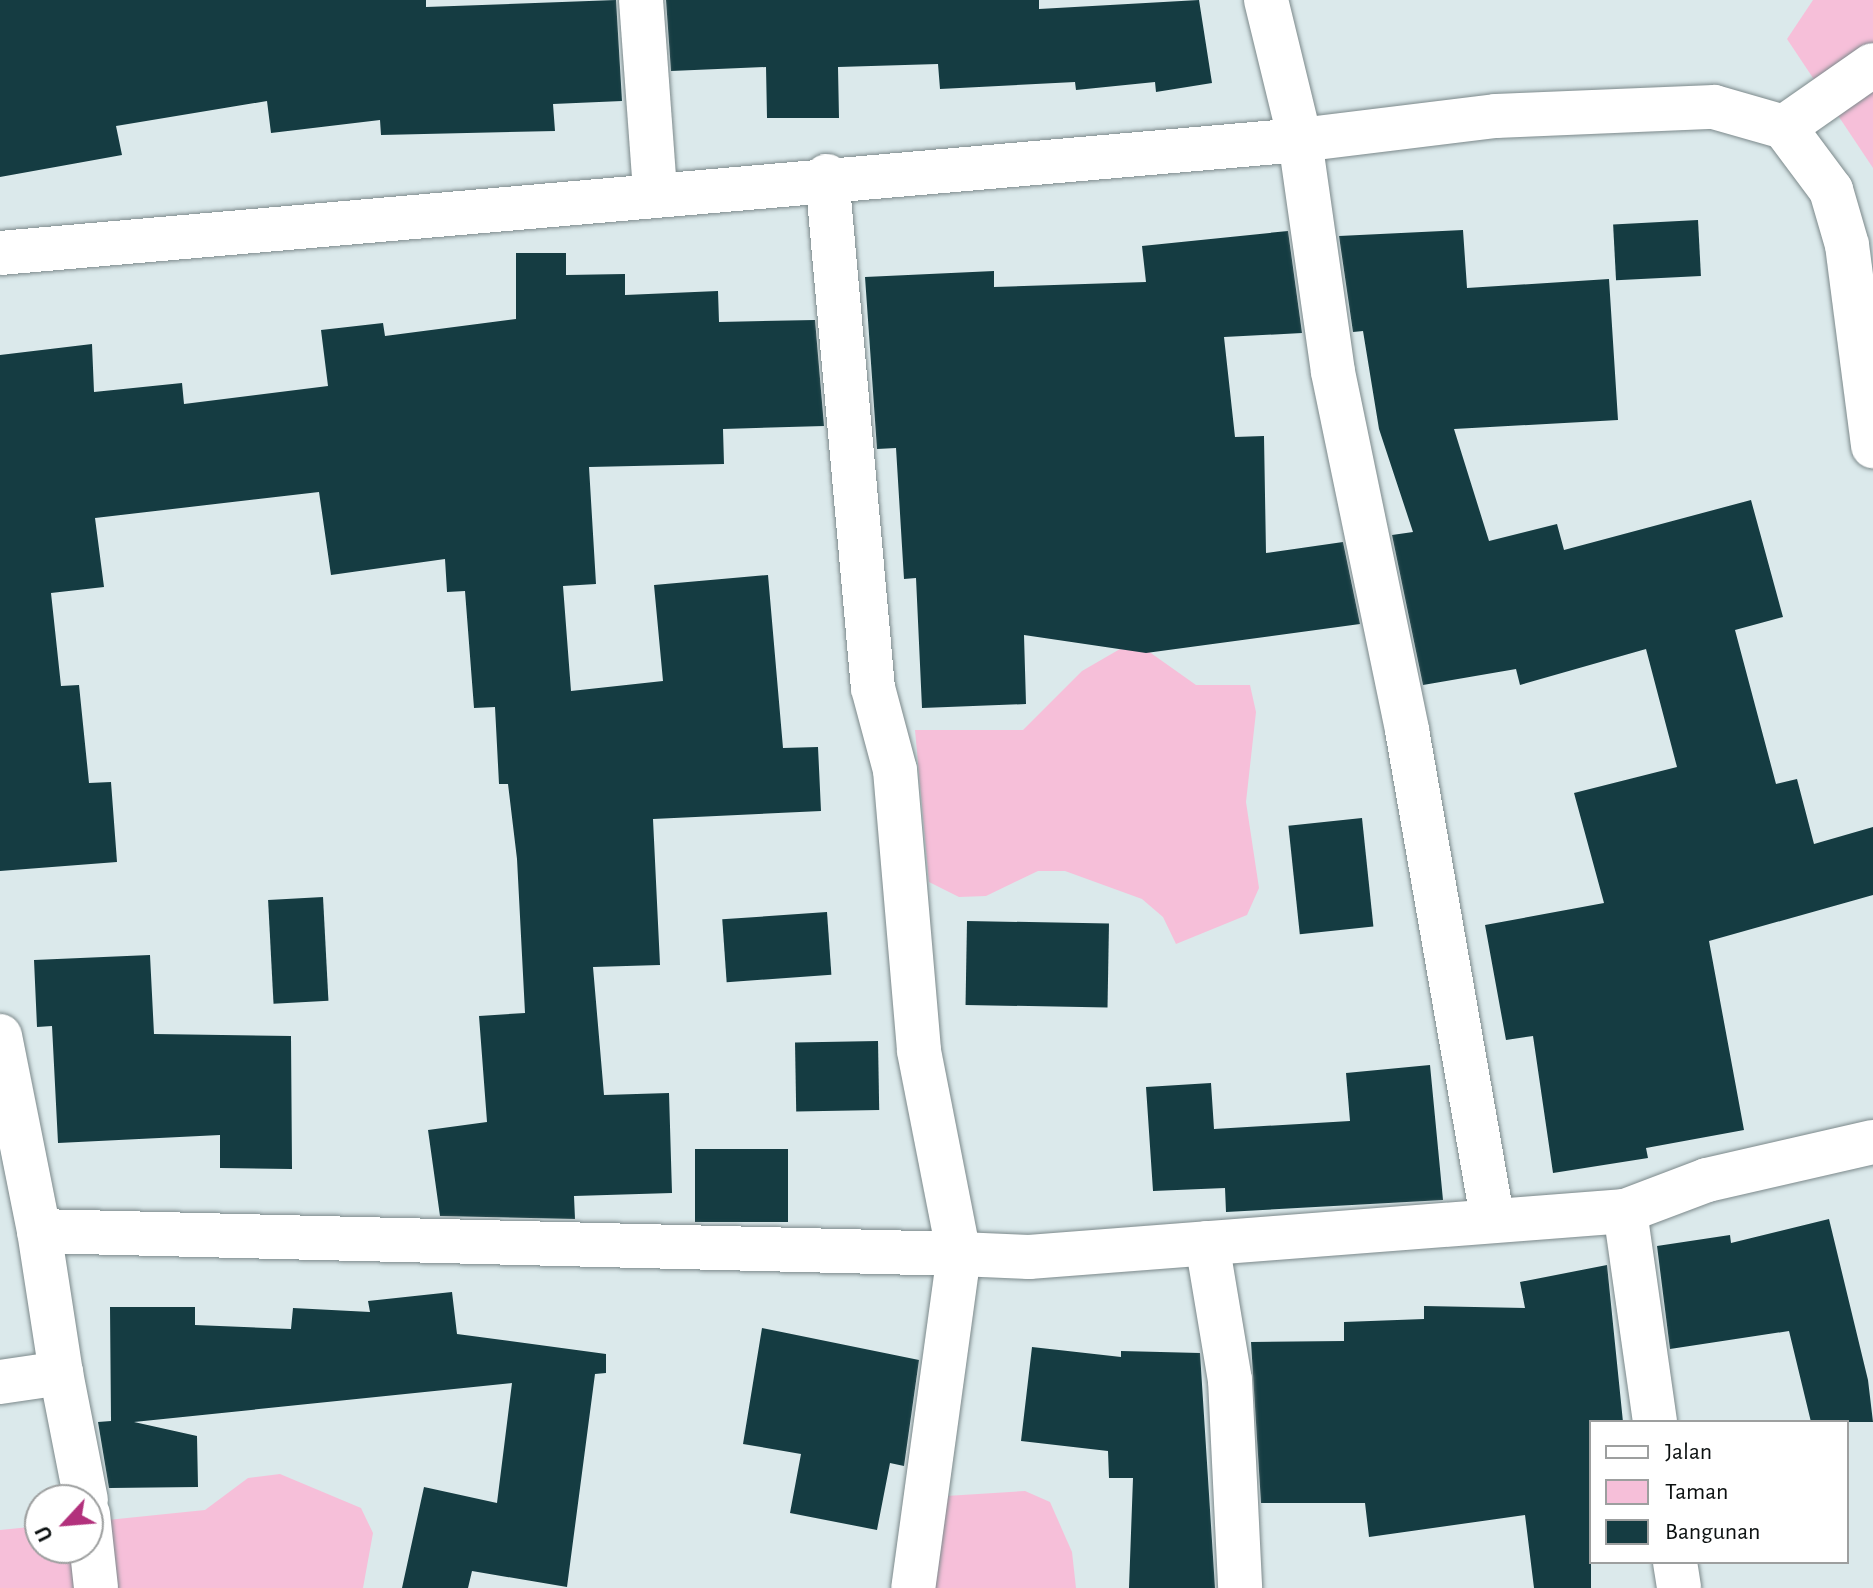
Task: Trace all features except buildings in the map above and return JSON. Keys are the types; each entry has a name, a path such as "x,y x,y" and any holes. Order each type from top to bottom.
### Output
{"street":[{"path":"641,0 655,192"},
{"path":"1266,0 1300,140 1333,372 1407,730 1493,1221"},
{"path":"1784,127 1873,65"},
{"path":"0,253 827,176 1300,140 1496,116 1714,107 1784,127 1831,190 1843,231 1873,446"},
{"path":"827,176 873,688 895,770 919,1051 959,1254 913,1588"},
{"path":"0,1036 8,1136 39,1231 61,1373 83,1484"},
{"path":"39,1231 1029,1257 1625,1211 1707,1180 1873,1142"},
{"path":"1625,1211 1655,1420"},
{"path":"1207,1243 1230,1380 1240,1588"},
{"path":"0,1382 61,1373"},
{"path":"93,1564 96,1588"},
{"path":"1675,1564 1679,1588"}],"green space":[{"path":"1813,0 1873,0 1873,168 1787,39"},
{"path":"1120,649 1148,651 1196,685 1250,685 1256,712 1246,802 1259,888 1247,915 1176,944 1163,917 1142,899 1065,871 1038,871 986,896 959,897 929,882 915,730 1023,730 1082,671"},
{"path":"280,1474 361,1508 373,1533 363,1588 0,1588 0,1530 24,1528 24,1564 104,1564 104,1520 205,1510 248,1478"},
{"path":"1025,1491 1050,1502 1072,1552 1076,1588 932,1588 946,1496"}]}
